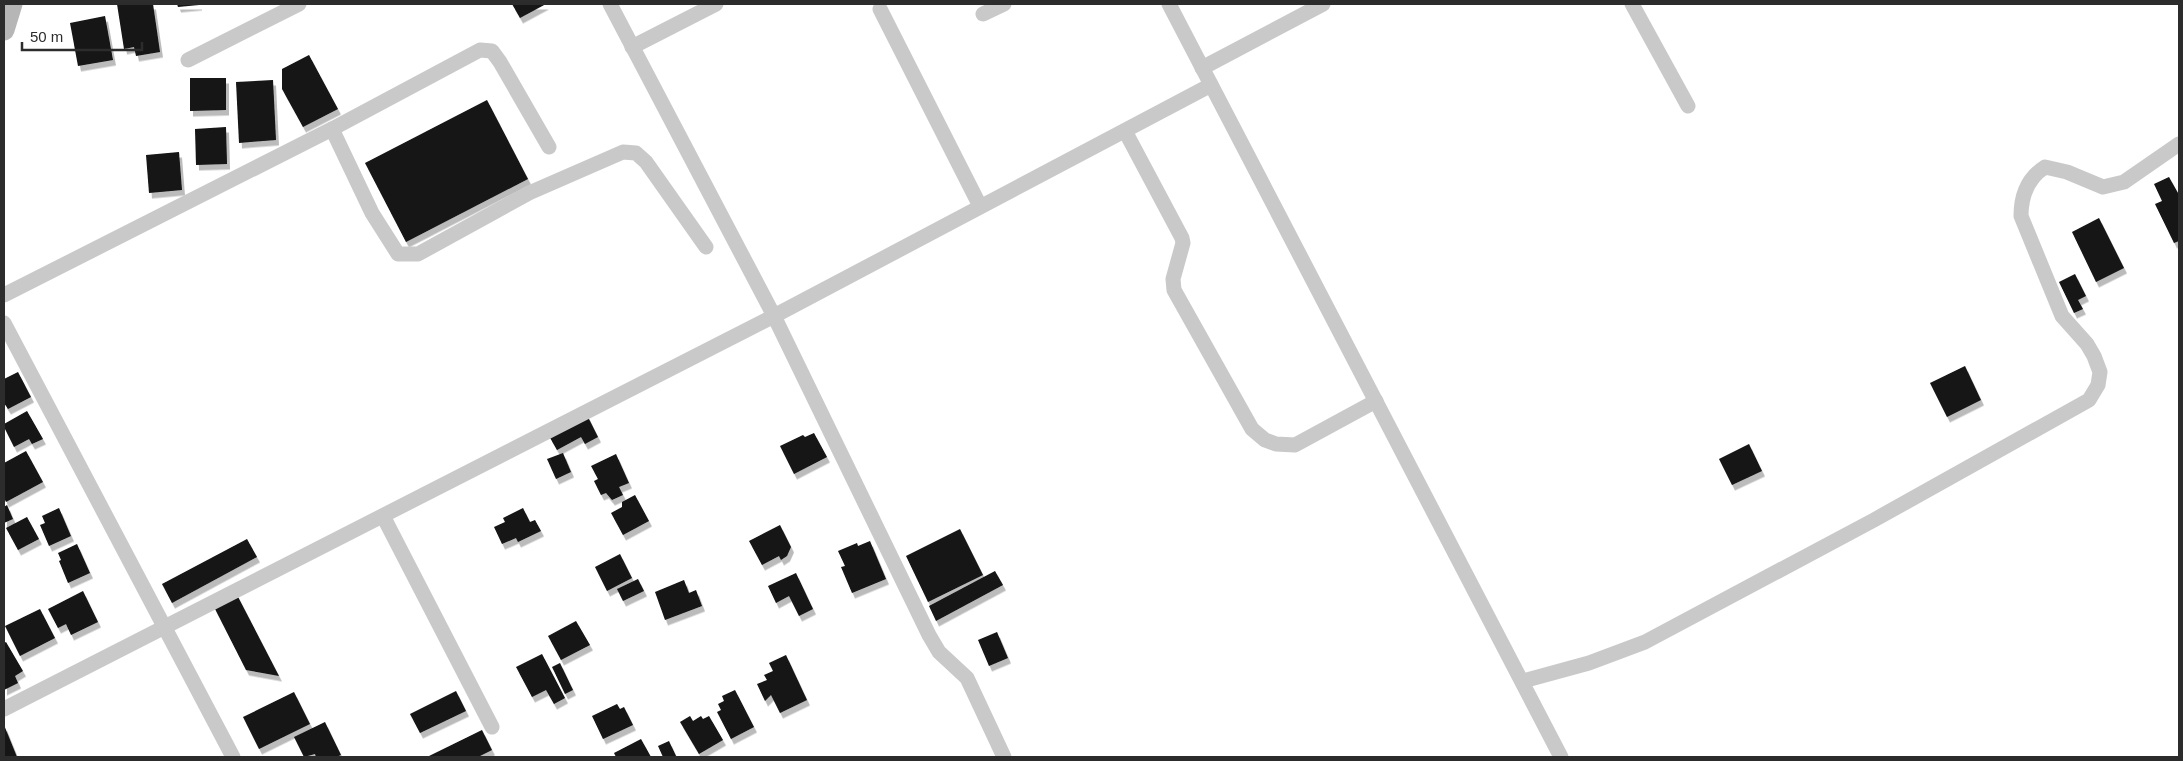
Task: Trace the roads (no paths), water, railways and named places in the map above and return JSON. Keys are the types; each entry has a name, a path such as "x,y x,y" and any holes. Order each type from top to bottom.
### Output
{"street":[{"path":"4,30 12,4"},
{"path":"188,60 299,4"},
{"path":"610,4 774,316 929,635 939,652 967,678 1004,757"},
{"path":"632,47 716,4"},
{"path":"983,14 1004,4"},
{"path":"1169,4 1561,757"},
{"path":"1202,68 1323,4"},
{"path":"1632,4 1688,106"},
{"path":"880,9 980,206"},
{"path":"4,295 332,129 480,50 492,51 500,62 549,147"},
{"path":"4,709 774,316 1211,86"},
{"path":"332,129 372,213 398,254 418,254 529,193 623,152 636,153 646,162 706,246"},
{"path":"1125,130 1182,238 1183,243 1173,279 1174,290 1252,430 1265,440 1276,444 1295,445 1376,401"},
{"path":"1523,681 1589,663 1645,642 1874,520 2089,400 2098,385 2100,372 2087,344 2062,316 2021,216 2021,201 2034,174 2045,167 2067,172 2103,187 2114,186 2124,182 2179,144"},
{"path":"4,323 234,757"},
{"path":"383,516 492,727"}]}
